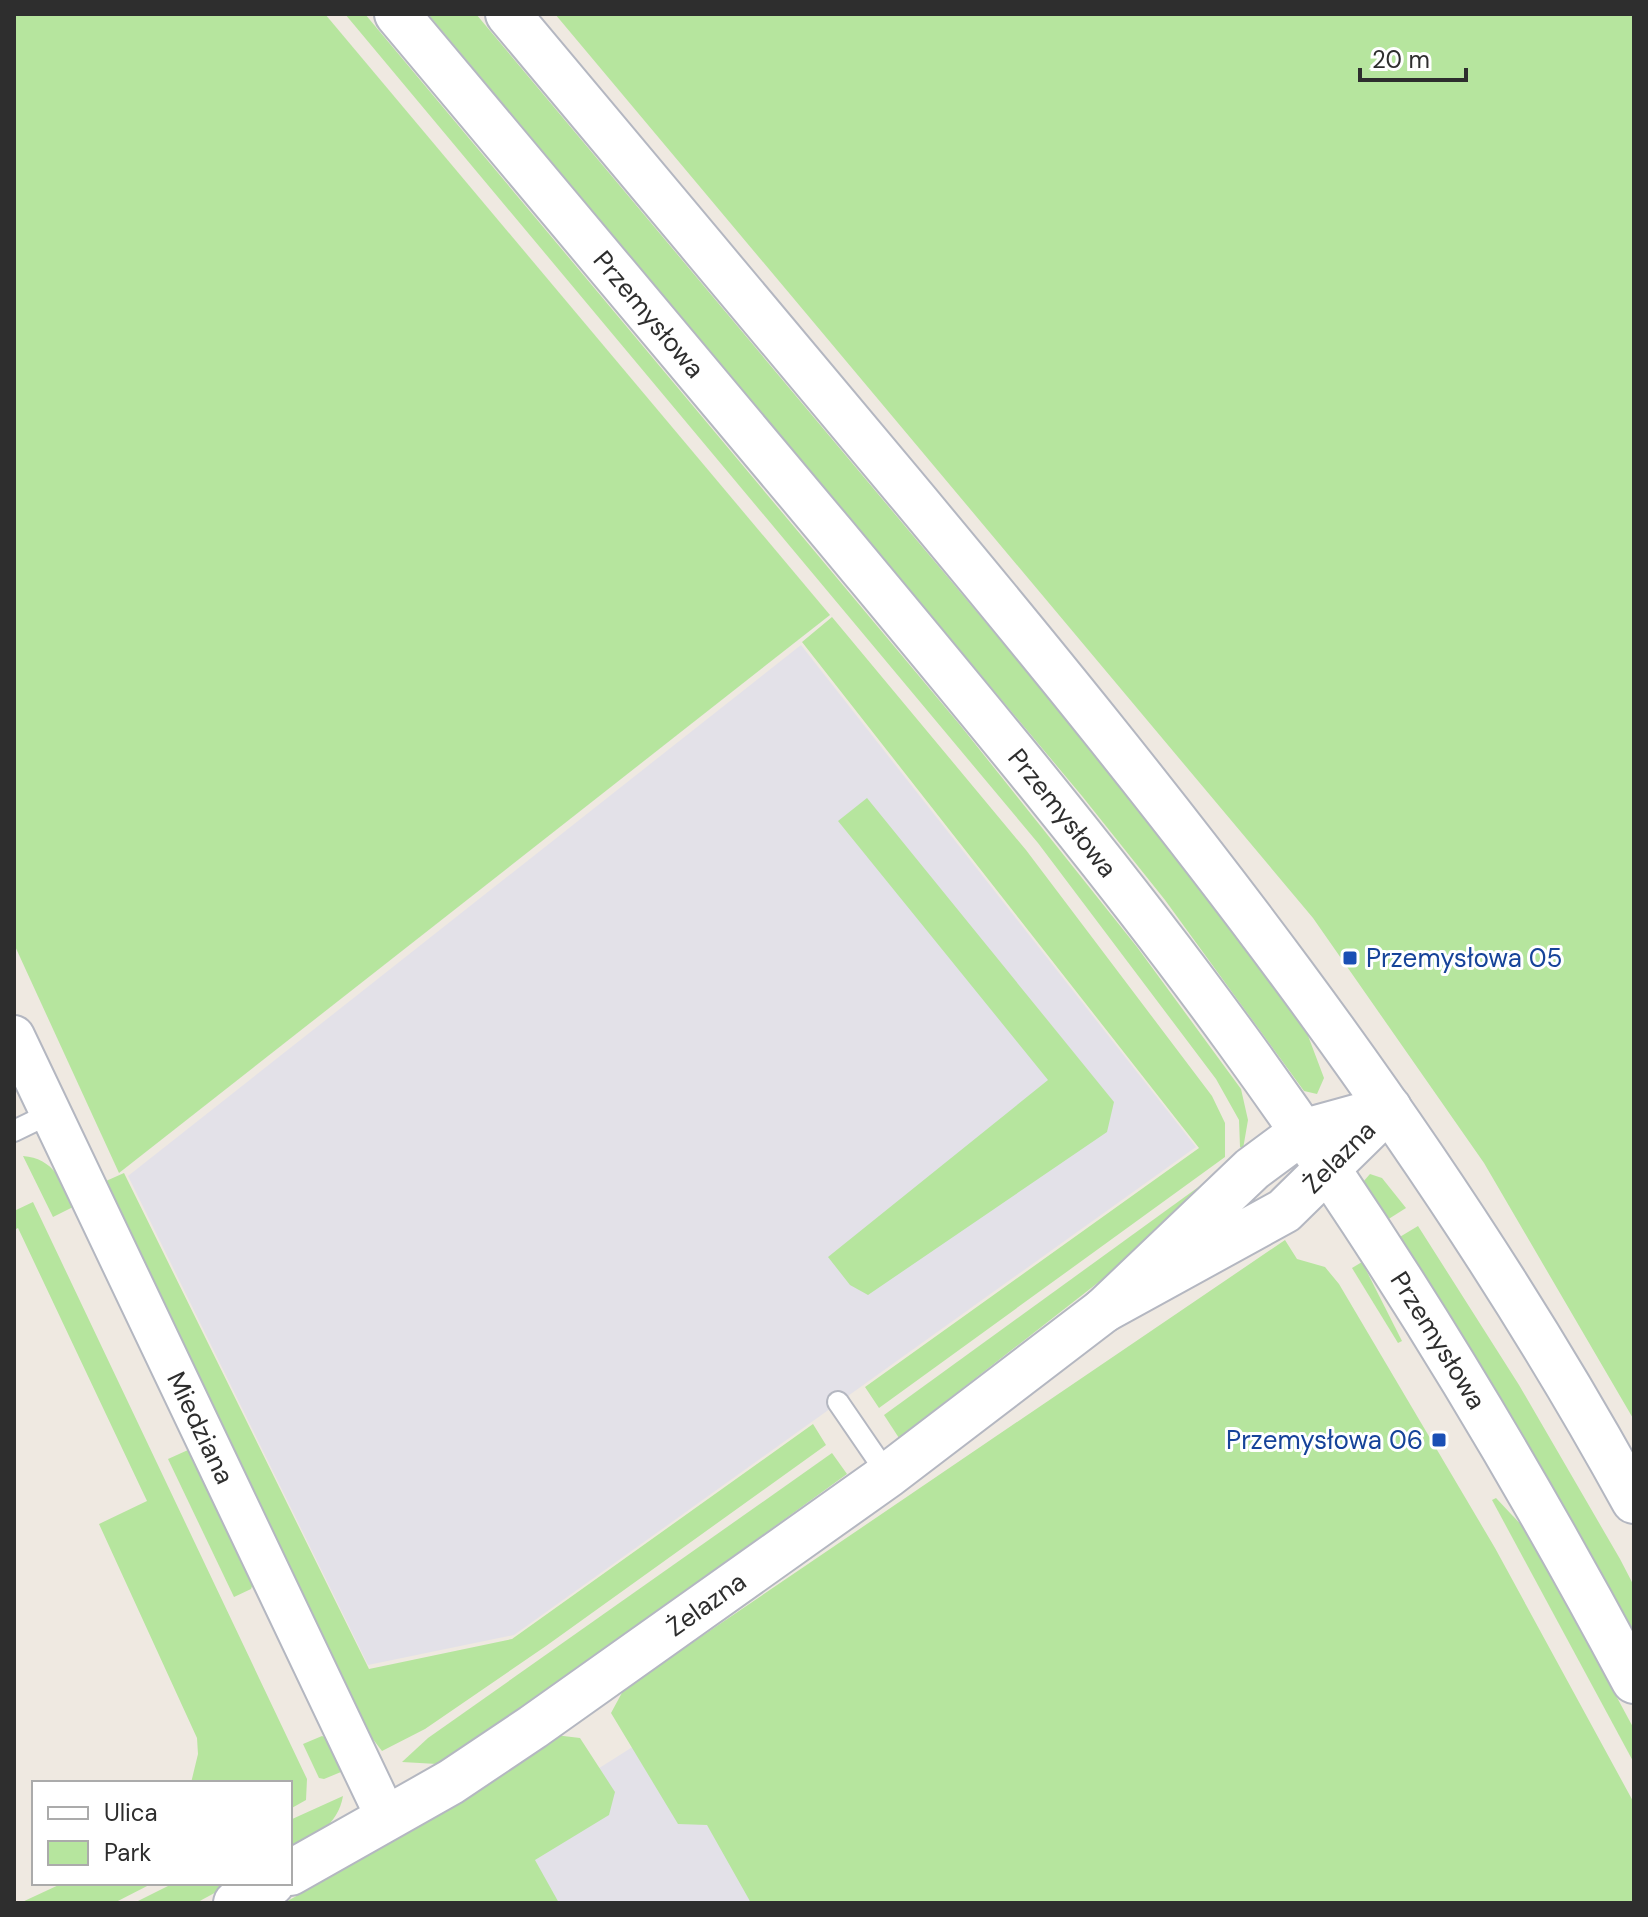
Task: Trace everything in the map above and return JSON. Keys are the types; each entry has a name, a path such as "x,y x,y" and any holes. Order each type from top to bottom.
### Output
{"main road":[{"name":"Przemysłowa","path":"397,14 1069,818 1190,975 1302,1132 1448,1354 1542,1513 1634,1681"},
{"path":"508,14 1089,709 1219,874 1389,1108 1514,1300 1634,1501"},
{"name":"Żelazna","path":"292,1872 387,1819 533,1727 888,1475 1104,1310 1252,1169 1302,1132 1389,1108"},
{"name":"Żelazna","path":"1104,1310 1284,1211 1389,1108"},
{"path":"236,1903 268,1885"}],"street":[{"name":"Miedziana","path":"14,1036 387,1819"}],"lane":[{"path":"14,1131 51,1113"},
{"path":"838,1402 888,1475"}],"shaded area":[{"path":"801,645 1196,1147 514,1635 368,1665 128,1176"},
{"path":"743,1677 875,1903 545,1903 503,1829"}],"green space":[{"path":"14,14 325,14 830,615 119,1173 14,944"},
{"path":"345,14 365,14 960,725 1137,947 1241,1089 1248,1120 1243,1149 1240,1147 1239,1120 1216,1079 1038,843"},
{"path":"428,14 476,14 1028,673 1193,877 1307,1033 1324,1078 1317,1094 1304,1091 1165,900 1082,796"},
{"path":"555,14 1634,14 1634,1420 1484,1163 1313,918"},
{"path":"832,617 1026,850 1212,1096 1225,1123 1225,1157 879,1408 865,1387 1199,1148 802,642"},
{"path":"867,798 1114,1102 1107,1132 868,1295 850,1285 828,1257 1048,1080 838,821"},
{"path":"23,1156 49,1166 61,1180 75,1206 53,1217"},
{"path":"1226,1167 1127,1260 899,1438 884,1415"},
{"path":"124,1173 369,1669 512,1639 813,1424 826,1445 546,1646 425,1729 382,1751 372,1738 106,1181"},
{"path":"1370,1174 1382,1178 1406,1208 1387,1220 1363,1182"},
{"path":"33,1202 307,1779 306,1800 292,1808 292,1781 191,1781 198,1754 197,1738 99,1524 147,1501 18,1228 14,1230 14,1211"},
{"path":"1418,1226 1519,1385 1620,1559 1634,1586 1634,1636 1499,1396 1398,1238"},
{"path":"1285,1240 1297,1259 1325,1267 1339,1284 1495,1548 1634,1803 1634,1903 751,1903 707,1825 678,1824 611,1713 624,1689"},
{"path":"1362,1262 1402,1341 1398,1343 1352,1268"},
{"path":"188,1450 193,1453 254,1581 251,1589 234,1597 168,1459"},
{"path":"832,1453 847,1474 564,1679 437,1764 402,1762 428,1738"},
{"path":"1496,1498 1527,1531 1634,1729 1634,1763 1492,1500"},
{"path":"555,1735 580,1738 615,1792 609,1815 535,1860 559,1903 284,1903 417,1828"},
{"path":"322,1736 329,1739 342,1766 341,1772 324,1779 319,1778 303,1744"},
{"path":"343,1796 330,1823 292,1851 292,1819"},
{"path":"59,1885 149,1885 114,1903 20,1903"},
{"path":"170,1885 229,1885 196,1903 134,1903"}],"place":[{"name":"Przemysłowa 05","path":"1350,958"},
{"name":"Przemysłowa 06","path":"1439,1440"}]}
